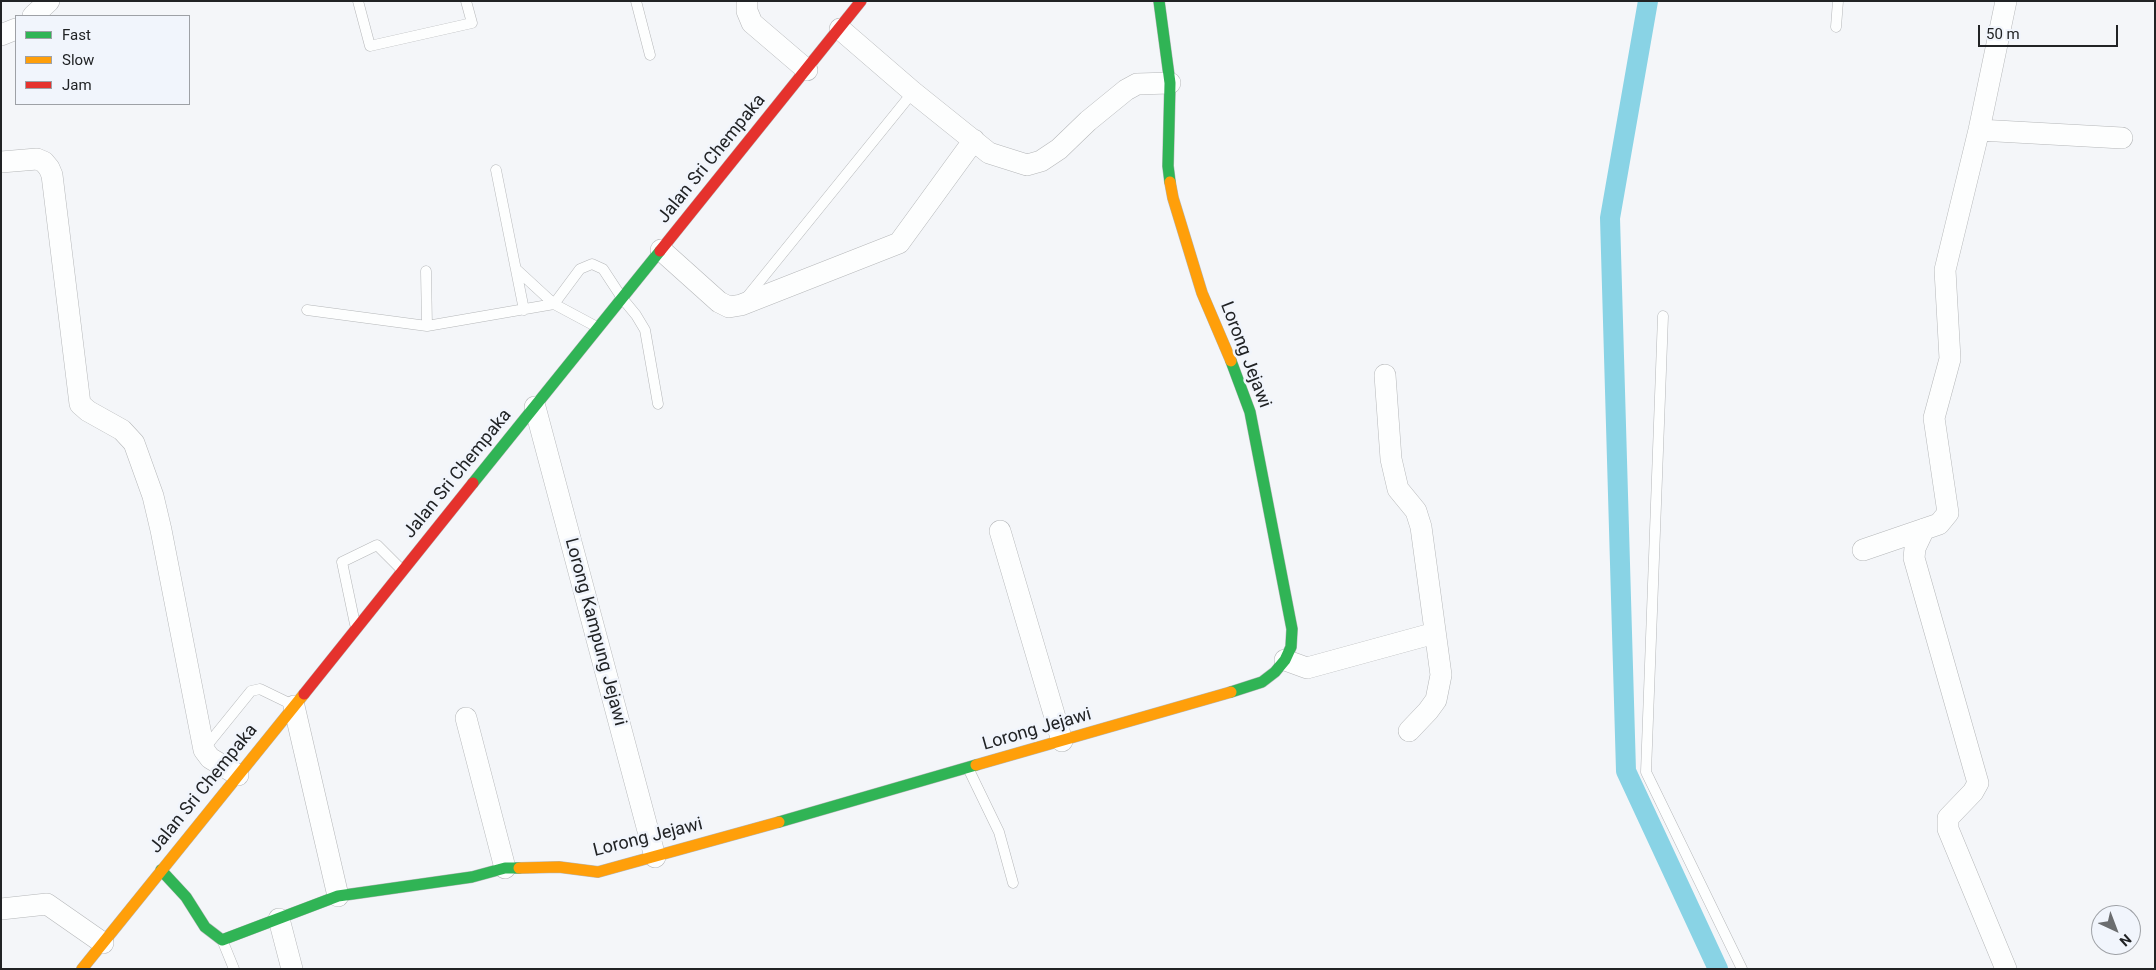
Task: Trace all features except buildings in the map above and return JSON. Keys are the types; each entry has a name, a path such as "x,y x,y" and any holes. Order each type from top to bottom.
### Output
{"street":[{"path":"34,15 49,1"},
{"path":"747,1 747,11 752,23 807,70"},
{"name":"Jalan Sri Chempaka","path":"82,969 861,1"},
{"name":"Lorong Jejawi","path":"222,940 338,896 472,877 505,868 559,868 598,872 1246,688 1262,682 1275,672 1285,660 1291,647 1292,629 1250,412 1240,382 1202,293 1173,198 1168,166 1170,83 1159,1"},
{"path":"1863,550 1944,521 1948,513 1934,418 1950,359 1945,270 1979,130 2006,1"},
{"path":"1,35 15,29"},
{"path":"840,29 913,92 994,155 1027,165 1041,161 1059,149 1088,121 1126,90 1137,84 1170,83"},
{"path":"1979,130 2122,138"},
{"path":"661,250 719,302 730,307 741,305 899,243 974,140"},
{"path":"1,162 37,159 44,162 52,175 80,404 122,430 134,444 154,496 204,750 210,758 238,775"},
{"path":"1385,375 1390,458 1398,489 1416,511 1422,527 1434,633 1441,675 1436,700 1409,731"},
{"name":"Lorong Kampung Jejawi","path":"535,407 655,857"},
{"path":"1924,529 1915,548 1914,558 1978,783 1973,792 1948,818 1948,829 2006,969"},
{"path":"1000,531 1062,741"},
{"path":"1285,660 1307,668 1434,633"},
{"path":"294,706 338,896"},
{"path":"466,718 505,868"},
{"path":"161,870 186,897 206,927 222,940"},
{"path":"1,909 47,904 102,943"},
{"path":"279,919 292,969"}],"lane":[{"path":"358,1 370,46 472,23 466,1"},
{"path":"636,1 650,55"},
{"path":"1836,28 1838,1"},
{"path":"741,305 913,92"},
{"path":"496,170 524,310"},
{"path":"307,310 427,326 554,304 580,269 592,264 603,269 644,330 658,404"},
{"path":"516,269 554,304 598,328"},
{"path":"426,270 427,326"},
{"path":"1663,316 1646,772 1742,969"},
{"path":"356,629 342,562 377,545 403,570"},
{"path":"204,750 251,691 260,689 294,706"},
{"path":"967,767 999,832 1013,883"},
{"path":"222,940 234,969"}],"waterway":[{"path":"1648,1 1610,218 1626,771 1718,969"}],"traffic: fast":[{"path":"1159,1 1170,83 1168,166 1170,182"},
{"path":"473,483 660,251"},
{"path":"1231,361 1250,412 1292,629 1291,647 1285,660 1275,672 1262,682 1231,692"},
{"path":"779,822 976,765"},
{"path":"161,870 186,897 205,927 222,940 338,896 472,877 505,868 519,868"}],"traffic: slow":[{"path":"1170,182 1173,198 1202,293 1231,361"},
{"path":"976,765 1231,692"},
{"path":"82,969 304,694"},
{"path":"519,868 559,867 598,872 779,822"}],"traffic: jam":[{"path":"660,251 861,1"},
{"path":"304,694 473,483"}]}
